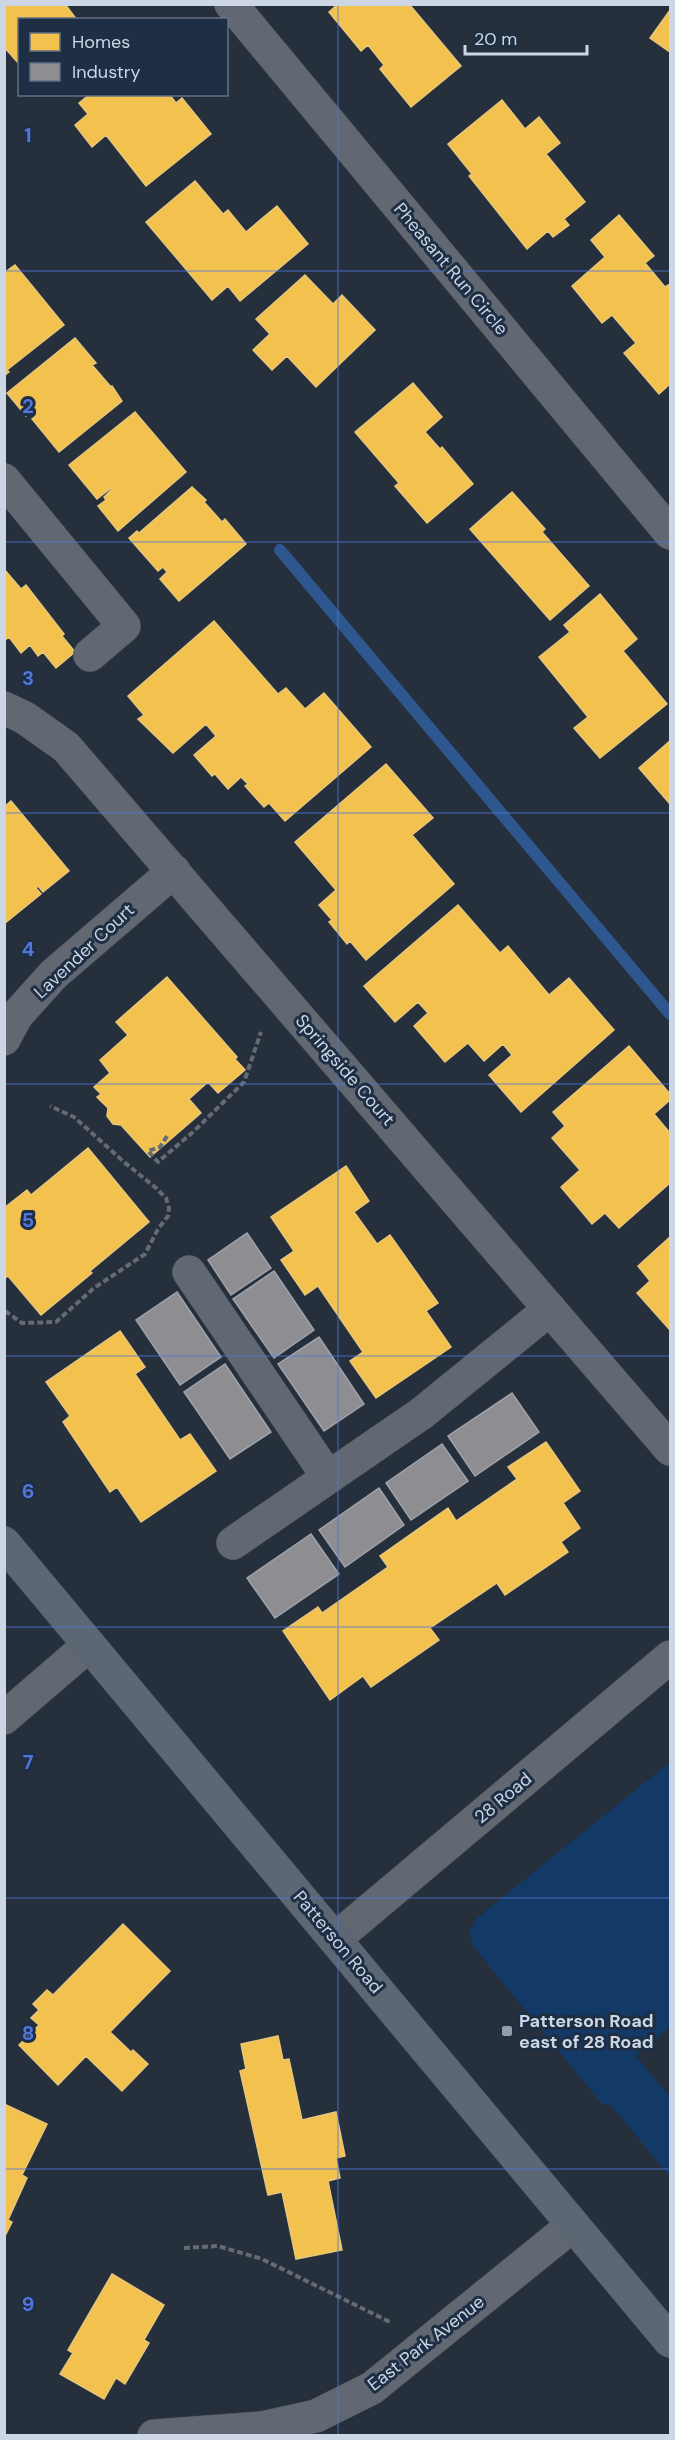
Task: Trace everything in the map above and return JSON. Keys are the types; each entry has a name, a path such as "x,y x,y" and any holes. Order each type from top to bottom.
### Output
{"main road":[{"name":"Patterson Road","path":"4,1543 670,2341"}],"street":[{"name":"Pheasant Run Circle","path":"231,4 670,533"},
{"path":"4,480 124,626 90,655"},
{"name":"Springside Court","path":"4,708 25,718 66,747 670,1449"},
{"name":"Lavender Court","path":"4,1039 17,1015 54,974 174,870"},
{"path":"189,1272 328,1477"},
{"path":"233,1543 422,1413 550,1309"},
{"path":"4,1718 89,1645"},
{"name":"28 Road","path":"335,1939 670,1657"},
{"name":"East Park Avenue","path":"154,2436 261,2428 316,2416 372,2388 573,2224"}],"path":[{"path":"168,1136 163,1139 160,1147 148,1151 158,1162 193,1132 244,1082 260,1040 263,1023"},
{"path":"5,1311 22,1323 56,1322 94,1288 145,1254 158,1229 168,1216 169,1208 166,1198 156,1188 123,1162 74,1117 50,1106"},
{"path":"184,2248 219,2246 262,2259 387,2319 424,2346"}],"shaded area":[{"path":"670,1762 670,2027 636,2056 670,2097 670,2177 611,2105 601,2103 473,1946 469,1932 477,1918"}],"building: Homes":[{"path":"4,4 65,4 76,18 18,18 18,63 4,47"},
{"path":"338,4 409,4 461,66 411,107 380,69 384,65 368,45 361,51 329,12"},
{"path":"670,10 670,52 650,38"},
{"path":"88,96 171,96 176,103 182,98 211,134 146,186 106,135 92,147 75,125 88,114 79,103"},
{"path":"502,100 525,129 539,117 560,143 546,154 585,202 564,219 569,225 553,237 548,231 527,249 469,176 472,174 448,144"},
{"path":"195,181 223,214 228,210 246,232 277,206 308,244 240,301 228,286 212,300 146,222"},
{"path":"619,215 654,256 645,263 665,287 670,284 670,384 659,394 624,353 636,343 612,315 602,323 572,286 605,257 591,240"},
{"path":"15,265 64,325 7,370 9,372 4,376 4,273"},
{"path":"305,275 333,304 342,295 375,330 316,387 287,356 272,370 253,350 270,334 256,319"},
{"path":"75,338 96,363 92,365 112,386 122,401 59,452 32,419 36,416 32,411 26,416 7,393"},
{"path":"413,383 442,417 425,432 440,449 442,447 473,484 427,523 395,486 399,483 355,432"},
{"path":"135,412 186,472 118,531 98,506 106,500 104,497 112,489 97,499 69,465"},
{"path":"192,487 206,500 204,502 222,522 225,519 246,544 179,601 160,579 167,572 163,567 158,571 129,538 137,531 139,533"},
{"path":"512,492 545,529 542,532 589,586 550,620 470,529"},
{"path":"4,569 21,589 26,585 75,652 56,668 43,652 38,656 30,645 21,653 9,637 4,641"},
{"path":"600,594 637,639 623,651 667,704 600,758 574,728 588,717 539,657 570,632 564,625"},
{"path":"214,621 278,694 286,688 305,709 324,693 371,747 285,821 269,803 264,807 245,786 248,784 241,777 228,789 215,774 212,776 194,755 216,736 206,724 173,753 138,719 144,715 128,696"},
{"path":"670,741 670,804 639,768"},
{"path":"386,764 433,818 412,835 454,884 366,960 350,941 347,944 329,922 332,920 319,905 336,890 295,842"},
{"path":"11,801 69,871 43,892 38,886 36,888 41,894 4,924 4,807"},
{"path":"458,905 500,953 508,946 549,995 569,978 614,1030 521,1112 489,1075 512,1055 503,1044 484,1061 468,1043 445,1062 414,1026 428,1013 418,1002 395,1022 364,986"},
{"path":"167,977 237,1057 235,1059 245,1070 218,1093 208,1082 189,1099 201,1113 150,1157 121,1125 113,1124 107,1116 108,1108 97,1097 101,1094 94,1087 110,1073 100,1060 128,1035 116,1022"},
{"path":"629,1046 670,1094 670,1100 654,1114 670,1133 670,1183 619,1228 605,1213 592,1224 561,1187 580,1170 552,1138 565,1126 553,1112"},
{"path":"88,1148 149,1222 41,1315 8,1276 4,1279 4,1208 27,1190 31,1195"},
{"path":"346,1166 369,1201 354,1212 377,1244 390,1235 438,1303 426,1311 451,1347 376,1398 350,1361 363,1352 318,1286 305,1295 281,1260 294,1251 271,1217"},
{"path":"670,1237 669,1329 637,1293 650,1281 638,1266"},
{"path":"120,1331 145,1367 135,1374 180,1440 190,1434 216,1471 141,1522 117,1487 110,1492 63,1422 70,1416 46,1382"},
{"path":"546,1442 580,1491 563,1503 580,1528 561,1542 568,1552 505,1595 497,1583 430,1628 439,1640 371,1687 363,1676 330,1700 283,1631 318,1607 322,1613 388,1567 380,1556 448,1508 456,1521 517,1479 508,1467"},
{"path":"123,1924 170,1971 110,2032 148,2064 122,2091 86,2056 58,2085 19,2045 39,2025 31,2018 39,2010 33,2004 47,1990 53,1995"},
{"path":"278,2036 283,2060 289,2059 302,2120 336,2112 345,2156 336,2158 340,2178 328,2181 342,2250 296,2259 282,2192 268,2195 240,2071 246,2069 241,2044"},
{"path":"4,2104 47,2124 22,2175 27,2178 8,2220 12,2222 4,2238"},
{"path":"112,2274 164,2305 144,2340 149,2343 125,2384 116,2378 104,2399 60,2374 73,2353 68,2350"}],"building: Industry":[{"path":"247,1233 271,1268 231,1295 208,1260"},
{"path":"274,1271 314,1330 274,1358 233,1299"},
{"path":"177,1292 221,1357 180,1385 136,1320"},
{"path":"319,1337 364,1404 324,1431 278,1364"},
{"path":"225,1364 271,1432 230,1459 184,1392"},
{"path":"512,1393 539,1432 475,1476 448,1436"},
{"path":"442,1444 468,1481 411,1520 386,1483"},
{"path":"379,1488 404,1525 345,1567 319,1530"},
{"path":"311,1534 339,1574 275,1618 247,1578"}],"waterway":[{"path":"280,550 670,1014"}],"place":[{"name":"Patterson Road east of 28 Road","path":"507,2031"}]}
